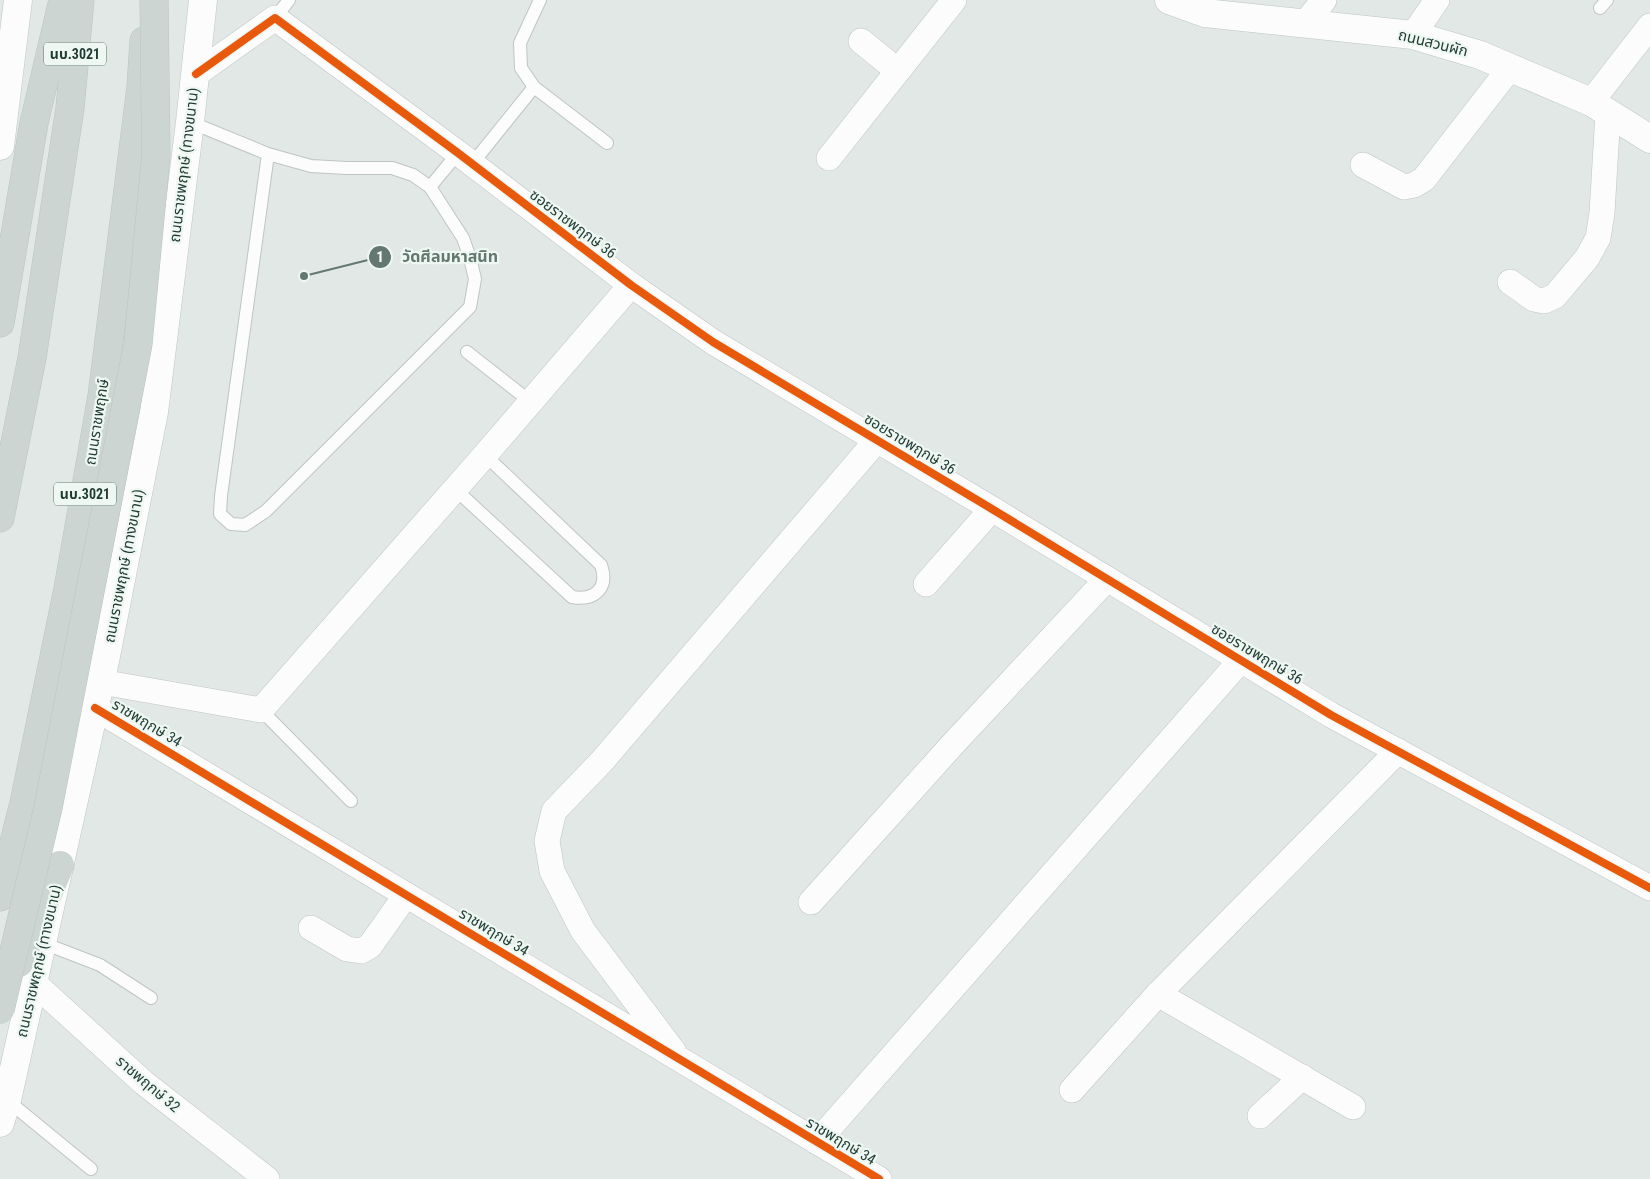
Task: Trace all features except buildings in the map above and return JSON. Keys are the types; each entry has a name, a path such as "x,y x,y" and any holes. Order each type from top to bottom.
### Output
{"main road":[{"path":"0,146 18,0"},
{"path":"0,322 34,123 63,0"},
{"name":"นบ.3021","path":"0,518 32,358 70,108 80,0"},
{"name":"ถนนราชพฤกษ์","path":"0,896 24,803 68,589 102,396 140,87 148,0"},
{"path":"0,1009 48,808 138,344 156,155 154,0"},
{"name":"ถนนราชพฤกษ์ (ทางขนาน)","path":"4,1112 101,682 154,412 196,74 203,0"},
{"name":"ถนนสวนผัก","path":"1169,0 1205,12 1413,35 1480,55 1510,68 1600,108 1650,139"},
{"path":"0,1009 60,865"}],"street":[{"path":"829,158 954,0"},
{"path":"1305,23 1324,0"},
{"path":"1413,35 1437,0"},
{"name":"ซอยราชพฤกษ์ 36","path":"196,74 282,9 465,158 631,285 713,342 1332,715 1650,888"},
{"path":"1510,282 1534,299 1544,301 1555,296 1587,258 1598,238 1602,213 1600,108 1650,26"},
{"path":"861,41 898,71"},
{"path":"1363,165 1404,188 1414,186 1424,179 1510,68"},
{"path":"101,682 261,710 485,455 631,285"},
{"path":"681,1062 583,931 552,871 547,841 554,811 603,760 876,440"},
{"path":"926,584 992,509"},
{"path":"811,902 960,737 1107,579"},
{"path":"817,1142 1241,660"},
{"name":"ราชพฤกษ์ 34","path":"95,708 681,1062 879,1179"},
{"path":"1072,1090 1158,994 1398,751"},
{"path":"312,928 347,949 361,951 370,946 406,895"},
{"name":"ราชพฤกษ์ 32","path":"34,983 144,1083 267,1179"},
{"path":"1158,994 1353,1107"},
{"path":"1260,1116 1302,1077"}],"lane":[{"path":"540,0 520,43 521,68 534,87 607,143"},
{"path":"430,187 465,158 534,87"},
{"path":"190,122 268,154 312,166 392,168 413,175 430,187 463,238 475,279 470,307 266,511 245,526 231,524 220,514 221,496 268,154"},
{"path":"466,352 531,402"},
{"path":"455,489 572,597 587,598 598,591 604,580 601,566 485,455"},
{"path":"261,710 351,801"},
{"path":"43,942 100,965 151,998"},
{"path":"4,1112 91,1169"}],"cycle path":[{"path":"196,74 275,18 458,153 631,285 713,342 1331,715 1650,888"},
{"path":"95,708 879,1179"}],"place":[{"name":"วัดศีลมหาสนิท","path":"304,276"}]}
